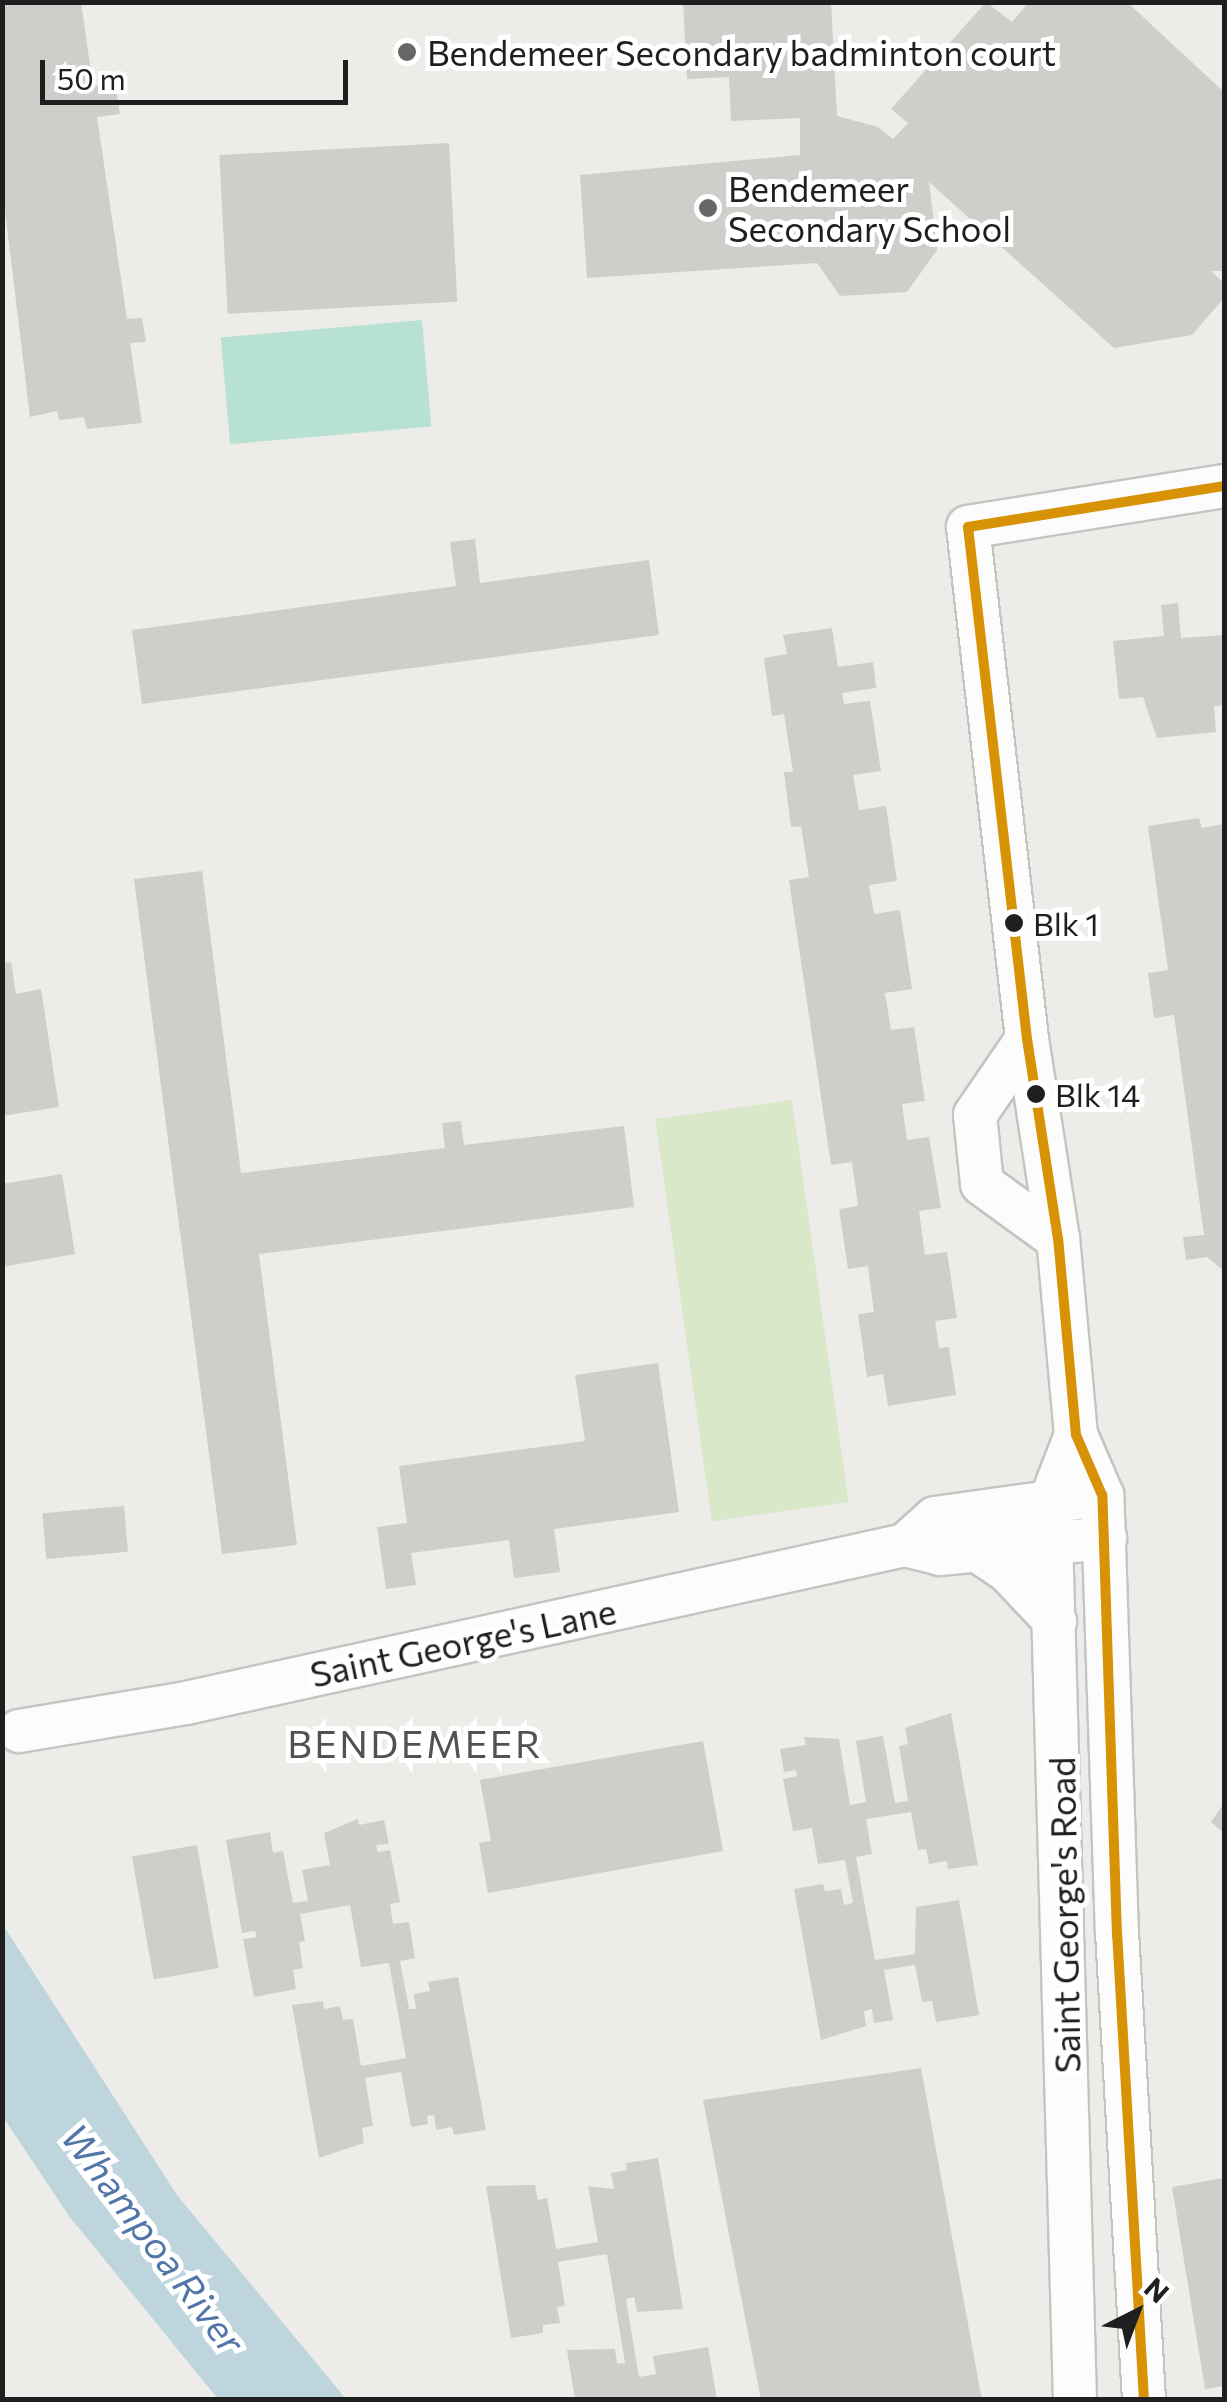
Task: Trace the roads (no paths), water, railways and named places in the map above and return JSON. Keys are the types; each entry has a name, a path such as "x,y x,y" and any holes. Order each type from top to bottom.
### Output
{"street":[{"name":"Saint George's Road","path":"1144,2400 1117,1936 1102,1495 1076,1436 1058,1239 1027,1040 968,527 1224,486"},
{"path":"1027,1040 975,1115 982,1184 1058,1239"},
{"name":"Saint George's Road","path":"1075,2400 1051,1522 1076,1436"},
{"name":"Saint George's Lane","path":"19,1731 186,1703 905,1545 940,1554 978,1551 1051,1522 1102,1495"},
{"name":"Saint George's Lane","path":"905,1545 935,1518 1051,1522 1105,1538"},
{"path":"978,1551 1008,1570 1055,1621"}],"water":[{"name":"Whampoa River","path":"3,1925 177,2195 346,2399 218,2399 69,2216 3,2117"}],"place":[{"name":"Bendemeer Secondary badminton court","path":"407,52"},
{"name":"Bendemeer Secondary School","path":"708,208"},
{"name":"Blk 1","path":"1014,923"},
{"name":"Blk 14","path":"1036,1094"}],"district":[{"name":"BENDEMEER","path":"415,1743"}]}
